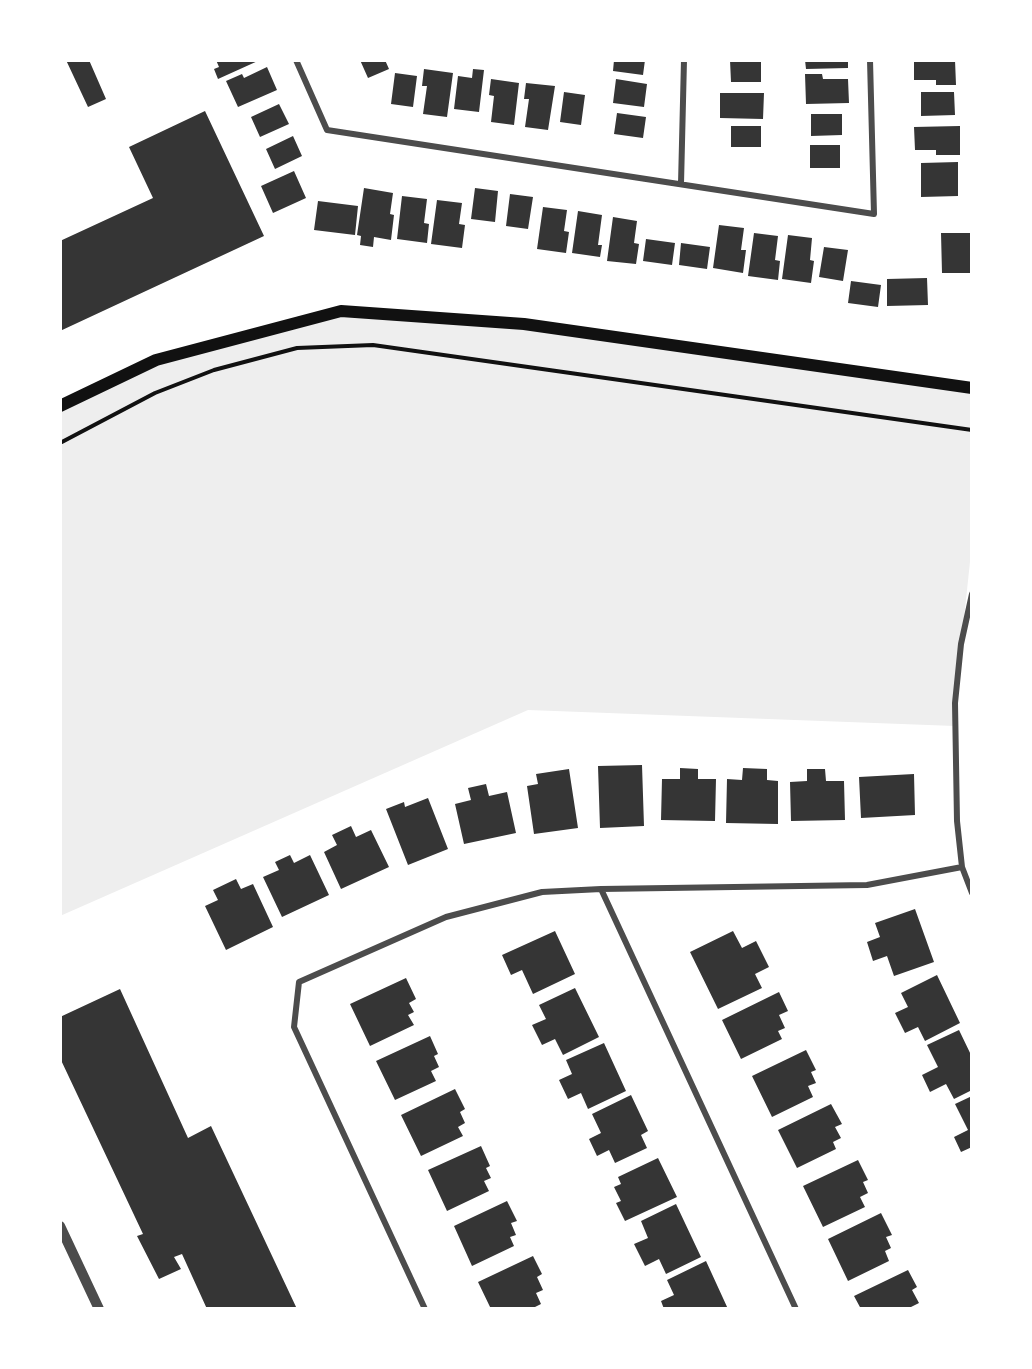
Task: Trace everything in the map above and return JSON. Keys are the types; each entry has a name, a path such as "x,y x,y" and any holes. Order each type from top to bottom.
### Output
{"main road":[{"path":"60,406 156,360 341,311 524,324 972,388"}],"street":[{"path":"296,60 327,130 874,214 870,60"},
{"path":"681,184 684,60"},
{"path":"972,594 961,644 955,703 957,821 962,867 972,893"},
{"path":"425,1309 294,1027 299,982 446,917 542,892 867,885 962,867"},
{"path":"601,889 796,1309"},
{"path":"60,1226 99,1309"}],"path":[{"path":"60,443 155,393 214,370 297,348 374,345 972,430"}],"shaded area":[{"path":"341,311 524,324 972,388 972,543 955,703 955,726 528,710 60,916 60,406 156,360"}],"building":[{"path":"66,60 89,60 106,99 88,107"},
{"path":"216,60 260,60 218,79 214,69 219,67"},
{"path":"360,60 385,60 389,69 368,78"},
{"path":"614,60 645,60 643,75 613,71"},
{"path":"730,60 761,60 761,82 731,82"},
{"path":"805,60 848,60 848,68 806,69"},
{"path":"914,60 955,60 956,85 936,85 936,80 914,80"},
{"path":"267,67 277,90 238,107 226,81 242,74 244,78"},
{"path":"424,69 453,73 447,117 423,114 427,86 422,86"},
{"path":"473,69 484,70 479,112 454,109 458,76 472,78"},
{"path":"395,73 417,76 413,107 391,104"},
{"path":"805,74 822,74 823,79 848,79 849,103 806,104"},
{"path":"491,79 519,83 514,125 491,122 494,96 489,95"},
{"path":"616,79 647,84 644,107 613,103"},
{"path":"526,83 555,86 548,130 525,127 529,99 524,99"},
{"path":"564,92 585,95 581,125 560,122"},
{"path":"921,92 954,92 955,115 921,116"},
{"path":"720,93 764,93 763,119 720,118"},
{"path":"279,104 289,124 260,137 251,117"},
{"path":"205,111 264,236 60,331 60,241 153,198 129,147"},
{"path":"617,113 646,117 643,138 614,134"},
{"path":"811,114 842,114 842,135 811,136"},
{"path":"731,126 761,126 761,147 731,147"},
{"path":"960,126 960,155 936,155 936,150 915,150 914,127"},
{"path":"293,136 302,156 275,169 266,149"},
{"path":"810,145 840,145 840,168 810,168"},
{"path":"958,162 958,196 921,197 921,163"},
{"path":"294,171 306,198 273,213 261,186"},
{"path":"364,188 393,193 390,214 394,215 391,240 374,237 373,247 360,245 361,236 357,235"},
{"path":"475,188 498,191 495,222 471,219"},
{"path":"510,194 533,197 528,229 506,226"},
{"path":"402,196 427,199 424,223 429,224 427,243 397,239"},
{"path":"437,200 462,203 459,224 465,225 462,248 431,244"},
{"path":"318,201 358,206 355,235 314,230"},
{"path":"543,207 567,210 564,231 569,232 566,253 537,249"},
{"path":"578,211 602,215 598,245 602,245 600,257 572,253"},
{"path":"613,217 637,221 634,243 639,244 636,264 607,261"},
{"path":"719,225 744,228 741,250 746,250 743,273 713,268"},
{"path":"754,233 778,236 775,260 780,261 778,280 748,276"},
{"path":"941,233 971,233 972,273 942,273"},
{"path":"788,235 812,238 810,260 814,261 811,283 782,279"},
{"path":"646,239 675,243 672,265 643,261"},
{"path":"681,243 710,247 707,269 679,265"},
{"path":"824,247 848,250 843,281 819,277"},
{"path":"927,278 928,305 887,306 887,279"},
{"path":"851,281 881,285 878,307 848,303"},
{"path":"642,765 644,826 600,828 598,766"},
{"path":"680,768 698,769 698,779 716,779 715,821 661,820 662,779 680,779"},
{"path":"743,768 767,769 767,780 778,781 778,824 726,823 727,779 742,780"},
{"path":"569,769 578,828 534,834 527,786 538,784 536,774"},
{"path":"807,769 825,769 826,781 844,781 845,820 791,821 790,782 807,781"},
{"path":"914,774 915,815 861,818 859,777"},
{"path":"486,784 489,796 507,792 516,833 464,844 455,804 471,800 468,788"},
{"path":"428,798 448,849 408,865 386,809 404,802 405,807"},
{"path":"351,826 356,837 371,830 389,867 341,889 324,852 337,845 332,835"},
{"path":"290,855 294,863 310,855 329,895 282,917 263,877 279,870 275,862"},
{"path":"236,879 241,889 253,884 273,927 226,950 205,906 218,900 213,890"},
{"path":"915,909 934,962 894,976 887,956 873,961 867,942 880,937 875,923"},
{"path":"555,931 575,974 533,994 522,970 511,975 502,955"},
{"path":"733,931 742,948 756,941 769,967 755,974 762,988 718,1009 690,952"},
{"path":"937,975 960,1023 925,1041 918,1027 905,1033 895,1013 908,1007 901,993"},
{"path":"406,978 416,999 409,1003 414,1012 408,1015 414,1025 370,1046 350,1004"},
{"path":"575,988 599,1037 563,1055 555,1039 542,1045 532,1025 546,1019 539,1005"},
{"path":"120,989 188,1138 211,1126 297,1309 207,1309 182,1254 174,1257 181,1269 159,1279 137,1236 143,1234 60,1058 60,1017"},
{"path":"779,992 788,1011 779,1015 785,1028 778,1031 782,1039 741,1059 722,1020"},
{"path":"959,1030 972,1057 972,1090 954,1099 946,1084 930,1092 922,1075 938,1067 927,1045"},
{"path":"430,1036 438,1054 434,1056 439,1067 431,1071 436,1081 395,1100 376,1061"},
{"path":"604,1043 626,1091 588,1109 581,1093 568,1099 559,1080 572,1074 566,1060"},
{"path":"806,1050 816,1070 811,1072 816,1083 808,1086 813,1097 772,1117 752,1076"},
{"path":"455,1089 465,1109 460,1112 465,1123 458,1127 463,1136 421,1156 401,1115"},
{"path":"631,1095 648,1131 641,1135 647,1148 615,1163 609,1150 597,1156 589,1139 601,1133 592,1114"},
{"path":"972,1096 972,1147 961,1152 954,1137 968,1130 955,1104"},
{"path":"831,1104 842,1124 835,1127 841,1138 833,1142 836,1149 797,1168 778,1130"},
{"path":"481,1146 490,1166 486,1168 491,1178 484,1181 489,1191 447,1211 428,1170"},
{"path":"658,1158 677,1197 625,1221 616,1203 621,1201 614,1187 621,1184 618,1177"},
{"path":"858,1160 868,1180 863,1182 868,1193 860,1197 865,1207 823,1227 803,1186"},
{"path":"507,1201 517,1221 511,1223 516,1235 510,1237 514,1246 472,1266 454,1226"},
{"path":"676,1204 701,1257 666,1274 659,1259 645,1266 634,1244 648,1238 641,1221"},
{"path":"881,1213 892,1235 886,1237 891,1248 885,1251 889,1261 848,1281 828,1239"},
{"path":"533,1256 542,1274 537,1277 543,1290 536,1293 541,1304 531,1309 491,1309 478,1282"},
{"path":"706,1261 728,1309 664,1309 661,1301 674,1295 667,1280"},
{"path":"908,1270 917,1287 912,1290 919,1303 910,1309 861,1309 854,1296"}]}
